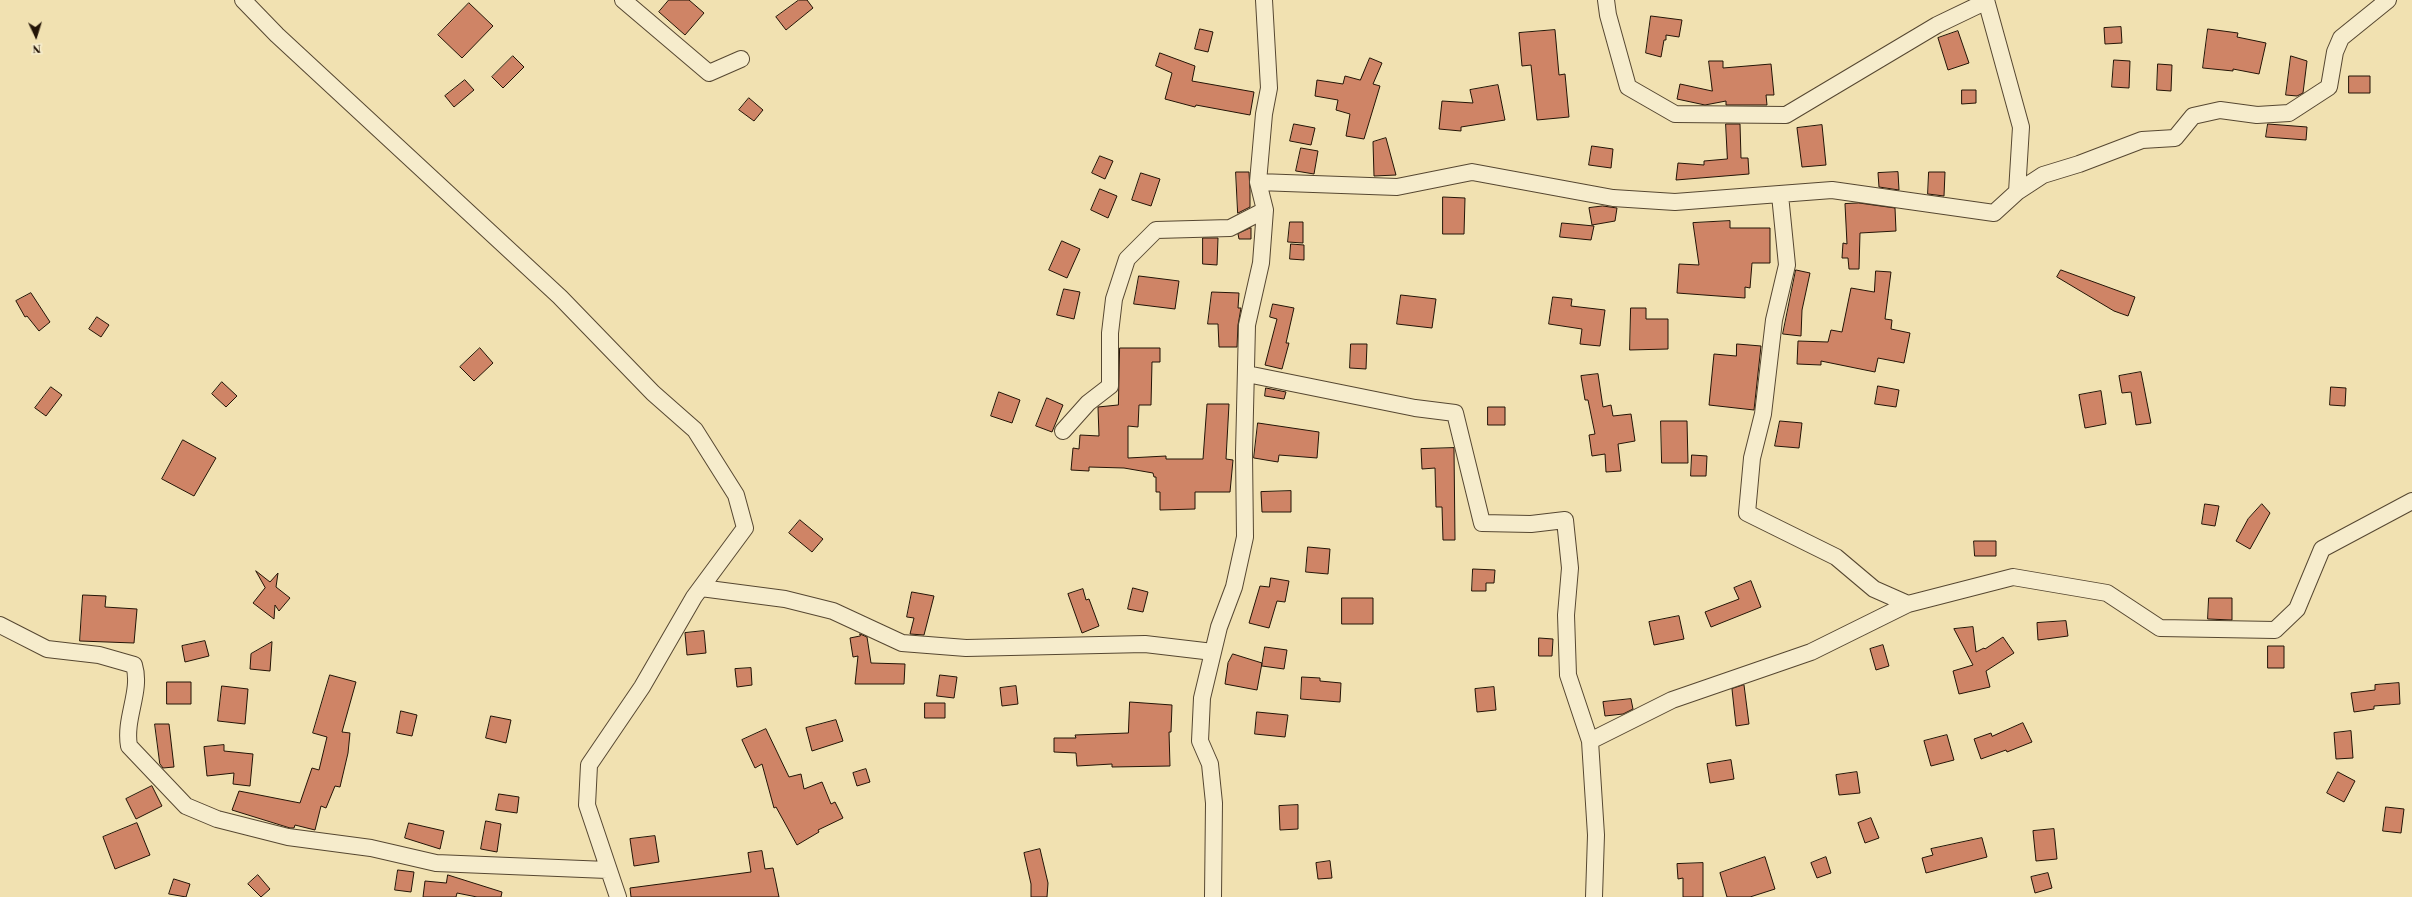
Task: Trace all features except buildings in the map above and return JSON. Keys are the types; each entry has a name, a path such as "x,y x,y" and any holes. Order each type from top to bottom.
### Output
{"street":[{"path":"243,0 277,35 560,297 653,394 695,430 736,495 745,528 701,588 642,687 589,765 588,805 607,870 618,897"},
{"path":"623,0 710,73 741,59"},
{"path":"1213,897 1212,779 1210,764 1200,741 1202,698 1219,626 1234,587 1245,537 1244,453 1248,325 1261,263 1265,210 1258,182 1264,114 1269,88 1264,0"},
{"path":"1606,0 1608,15 1628,87 1676,114 1722,116 1786,115 1937,25 1986,1 2021,127 2017,192"},
{"path":"1258,182 1396,187 1472,172 1613,198 1675,202 1832,190 1994,213 2017,192 2043,175 2142,140 2175,138 2193,116 2220,110 2257,115 2289,113 2329,87 2335,52 2341,38 2388,0"},
{"path":"1780,195 1787,266 1774,320 1764,414 1752,458 1746,513 1836,557 1874,589 1908,604"},
{"path":"1063,431 1088,404 1110,386 1110,333 1112,312 1114,299 1127,259 1156,230 1230,228 1265,210"},
{"path":"1247,374 1407,407 1455,413 1482,523 1531,524 1565,520 1570,568 1566,615 1568,674 1590,741 1596,835 1594,897"},
{"path":"1590,741 1672,700 1811,652 1908,604 2013,577 2107,593 2160,628 2275,630 2298,609 2322,549 2412,501"},
{"path":"701,588 785,600 833,611 902,644 966,648 1145,644 1213,652"},
{"path":"0,624 47,649 99,655 134,665 137,676 127,734 129,746 186,806 217,819 288,837 371,848 436,863 607,870"}]}
